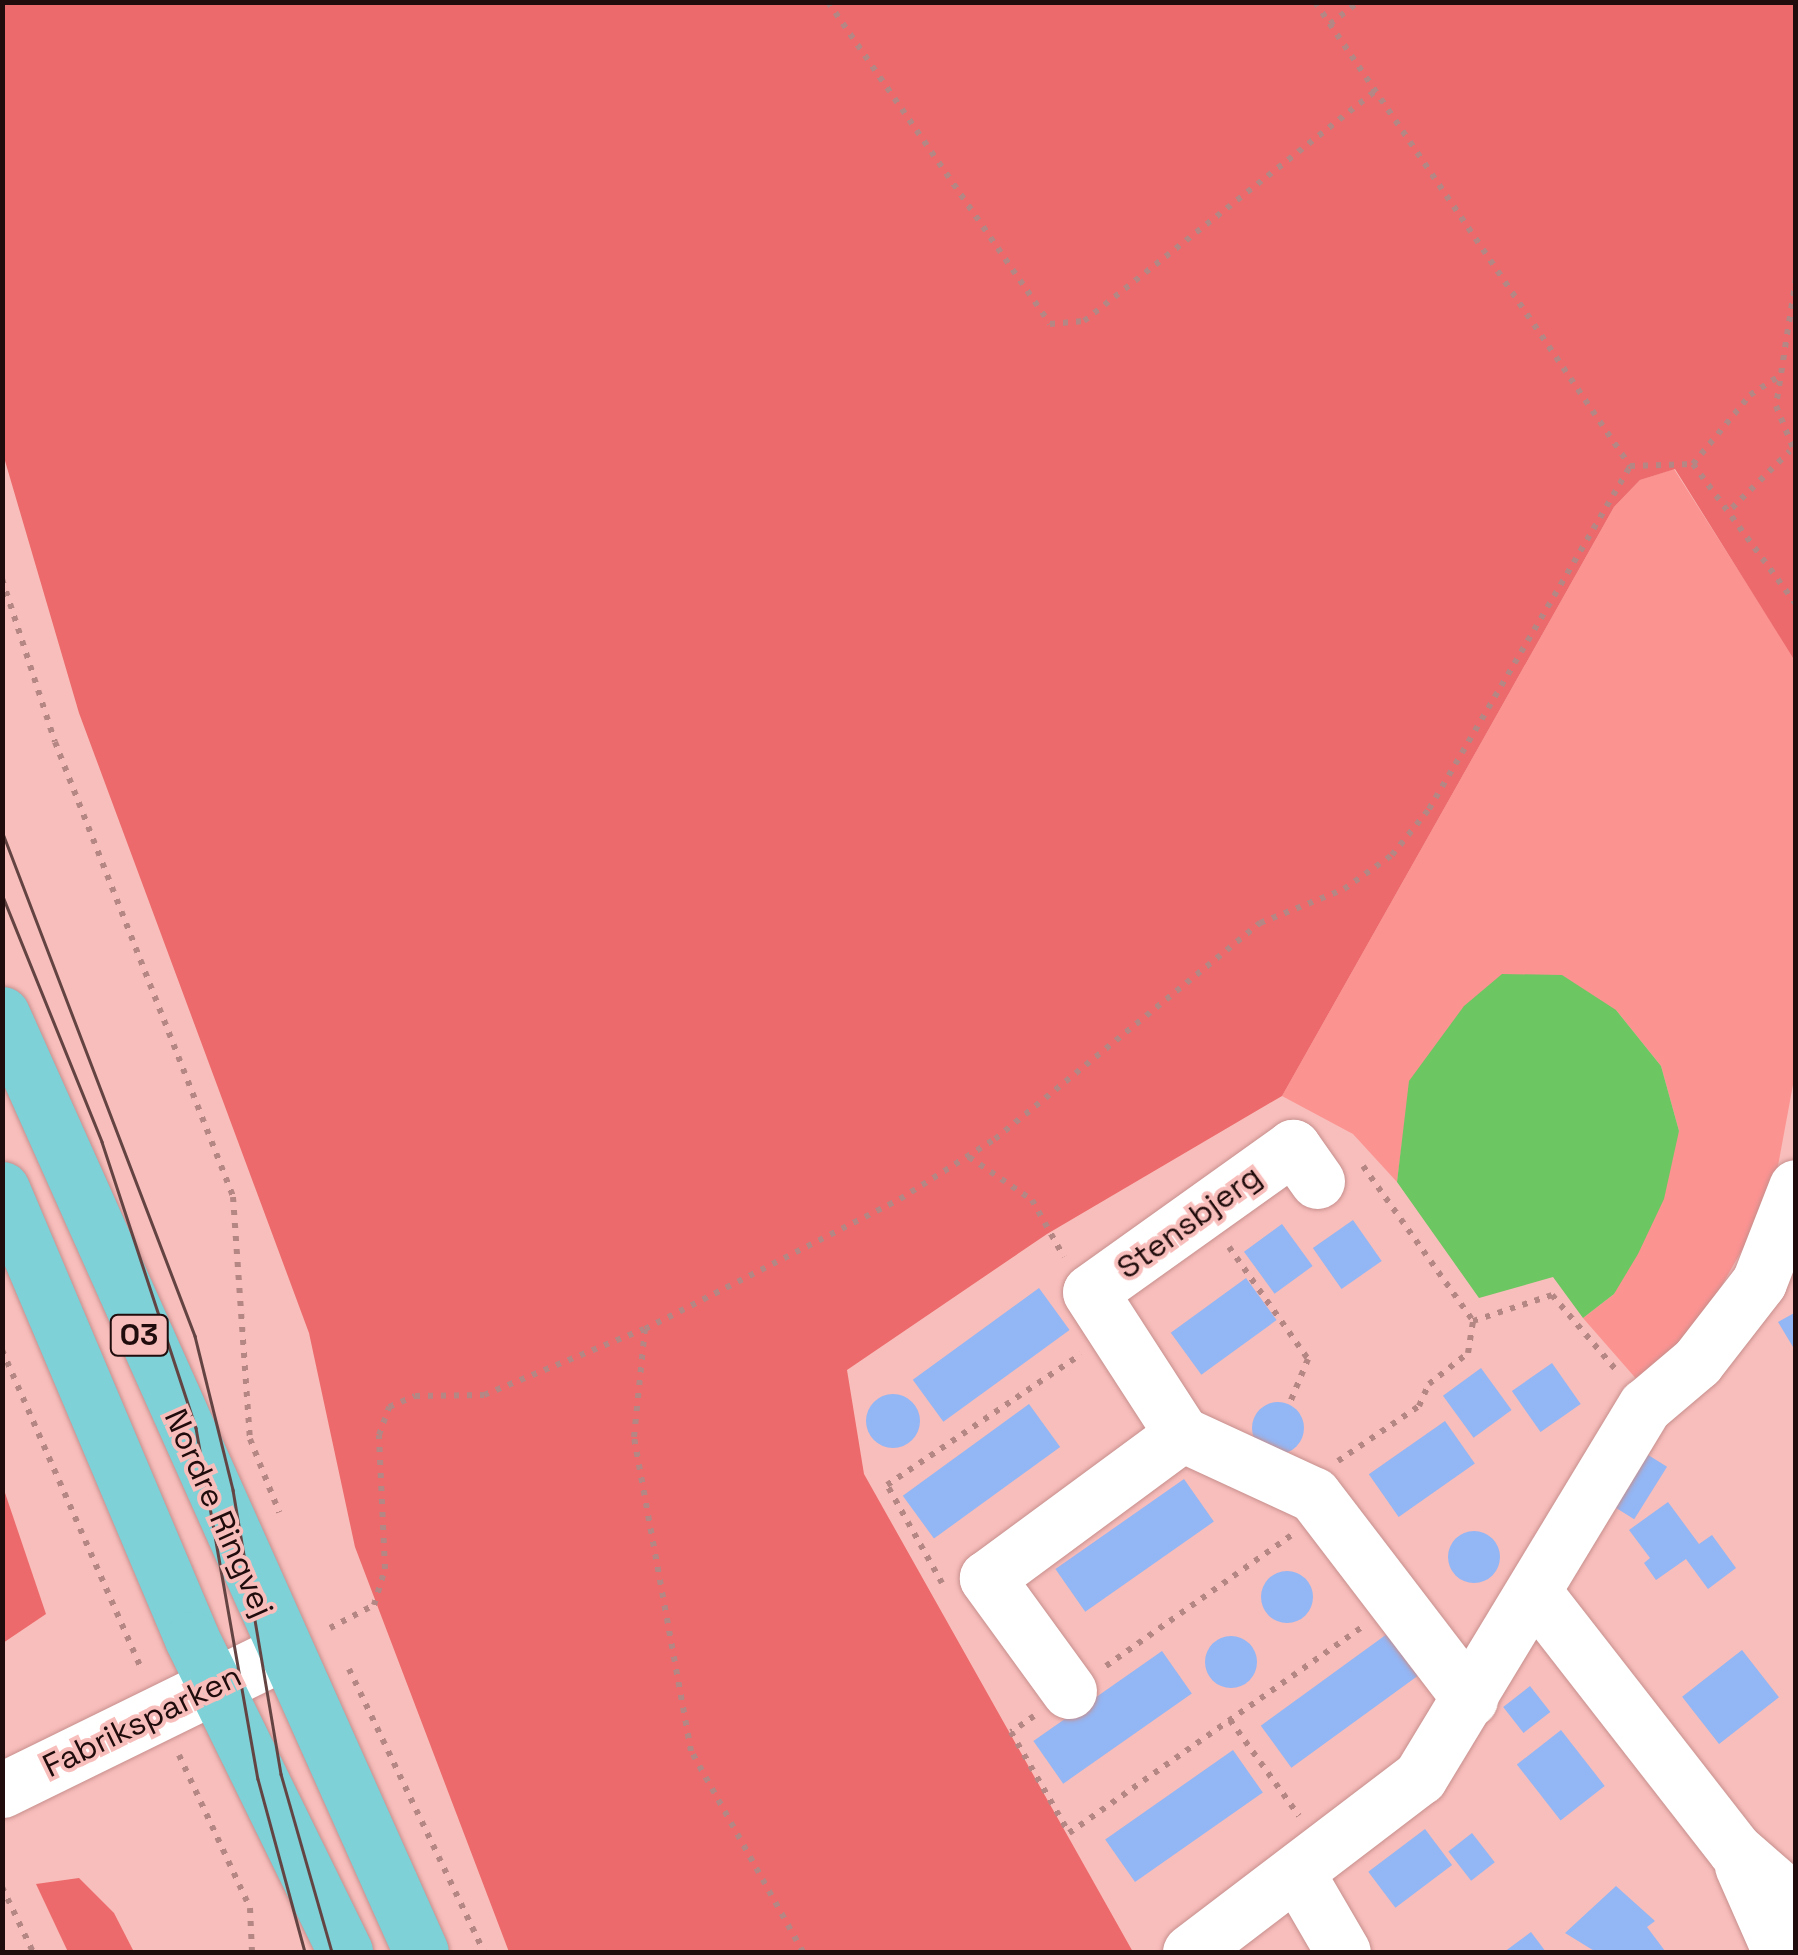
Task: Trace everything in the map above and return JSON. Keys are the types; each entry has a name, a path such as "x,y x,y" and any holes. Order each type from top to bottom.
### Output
{"main road":[{"name":"Nordre Ringvej","path":"2,1014 282,1653 421,1952"},
{"name":"O3","path":"2,1188 212,1684 345,1952"}],"street":[{"name":"Stensbjerg","path":"1182,1434 1090,1292 1294,1147 1318,1181"},
{"path":"1190,1952 1420,1777 1646,1406 1730,1322 1790,1207"},
{"path":"1069,1691 987,1578 1182,1434 1320,1504 1470,1700"},
{"path":"1534,1592 1735,1850 1796,1904"},
{"name":"Fabriksparken","path":"2,1790 282,1653"},
{"path":"1735,1850 1780,1952"},
{"path":"1310,1862 1342,1952"}],"path":[{"path":"828,2 1050,324 1084,322 1375,91"},
{"path":"1315,2 1630,466"},
{"path":"1330,24 1358,2"},
{"path":"1732,508 1793,453 1778,377 1796,278"},
{"path":"1630,466 1693,464 1750,395 1778,377"},
{"path":"1693,464 1732,508 1796,604"},
{"path":"330,1628 374,1605 385,1569 379,1435 389,1407 415,1396 484,1395 645,1329 968,1157 1260,923 1344,889 1392,855 1428,808 1630,466"},
{"path":"2,579 55,742 233,1197 250,1440 287,1532"},
{"path":"1318,1181 1354,1154 1474,1322 1468,1354 1430,1384 1420,1406 1327,1469 1320,1504 1012,1732 1069,1833 1396,1603"},
{"path":"968,1157 1032,1200 1047,1234"},
{"path":"1222,1256 1232,1236"},
{"path":"1228,1246 1308,1359 1289,1405"},
{"path":"1474,1322 1552,1295 1646,1406"},
{"path":"645,1329 634,1437 692,1751 803,1952"},
{"path":"987,1578 940,1583 887,1486 1114,1330"},
{"path":"2,1350 250,1908 252,1952"},
{"path":"324,1616 338,1645"},
{"path":"346,1661 484,1952"},
{"path":"1230,1720 1310,1862"},
{"path":"2,1887 33,1952"}],"shaded area":[{"path":"3,2 1795,3 1795,661 1675,469 1640,480 1614,507 1282,1096 1047,1234 847,1370 864,1474 1133,1952 509,1952 355,1547 309,1333 79,713 3,454"},
{"path":"1674,469 1796,661 1795,1074 1772,1198 1699,1325 1639,1382 1583,1318 1614,1294 1679,1131 1661,1066 1616,1010 1410,1081 1397,1182 1353,1134 1282,1096 1614,507 1640,480"},
{"path":"1502,974 1562,975 1616,1010 1661,1066 1679,1131 1664,1199 1638,1254 1614,1294 1583,1318 1553,1277 1479,1298 1397,1182 1409,1081 1464,1006"},
{"path":"2,1484 46,1614 3,1643 2,1643"},
{"path":"79,1878 114,1913 134,1952 68,1952 36,1884"}],"building":[{"path":"1353,1220 1382,1261 1342,1289 1313,1248"},
{"path":"1282,1224 1313,1266 1275,1294 1244,1252"},
{"path":"1246,1278 1277,1320 1201,1375 1171,1333"},
{"path":"1039,1288 1070,1330 943,1422 913,1380"},
{"path":"1796,1312 1796,1352 1778,1322"},
{"path":"1552,1363 1581,1404 1541,1432 1512,1391"},
{"path":"1481,1368 1512,1410 1474,1438 1443,1396"},
{"path":"893,1394 912,1402 920,1421 912,1440 893,1448 874,1440 866,1421 874,1402"},
{"path":"1278,1402 1297,1409 1304,1428 1297,1447 1278,1454 1259,1447 1252,1428 1259,1409"},
{"path":"1029,1404 1060,1447 934,1539 903,1496"},
{"path":"1445,1421 1475,1464 1399,1517 1369,1474"},
{"path":"1645,1453 1667,1467 1634,1519 1612,1506"},
{"path":"1184,1479 1214,1522 1085,1612 1055,1569"},
{"path":"1668,1502 1699,1544 1712,1535 1736,1568 1708,1589 1686,1559 1656,1580 1644,1563 1650,1558 1629,1530"},
{"path":"1474,1531 1493,1538 1500,1557 1493,1576 1474,1583 1455,1576 1448,1557 1455,1538"},
{"path":"1287,1571 1305,1579 1313,1597 1305,1615 1287,1623 1269,1615 1261,1597 1269,1579"},
{"path":"1387,1634 1418,1676 1291,1768 1261,1726"},
{"path":"1231,1636 1250,1643 1257,1662 1250,1681 1231,1688 1212,1681 1205,1662 1212,1643"},
{"path":"1742,1650 1779,1697 1719,1744 1682,1697"},
{"path":"1162,1651 1192,1694 1063,1784 1033,1741"},
{"path":"1530,1686 1550,1712 1524,1733 1503,1707"},
{"path":"1561,1730 1605,1786 1561,1820 1517,1764"},
{"path":"1233,1750 1263,1793 1135,1882 1105,1839"},
{"path":"1425,1829 1452,1865 1395,1908 1368,1872"},
{"path":"1472,1833 1495,1862 1471,1881 1448,1851"},
{"path":"1616,1886 1655,1921 1647,1927 1665,1951 1596,1952 1565,1933"},
{"path":"1531,1932 1546,1952 1504,1952"}],"tram line":[{"path":"2,831 195,1336 233,1490 281,1774 332,1952"},
{"path":"2,894 102,1142 196,1428 258,1779 305,1952"}]}
